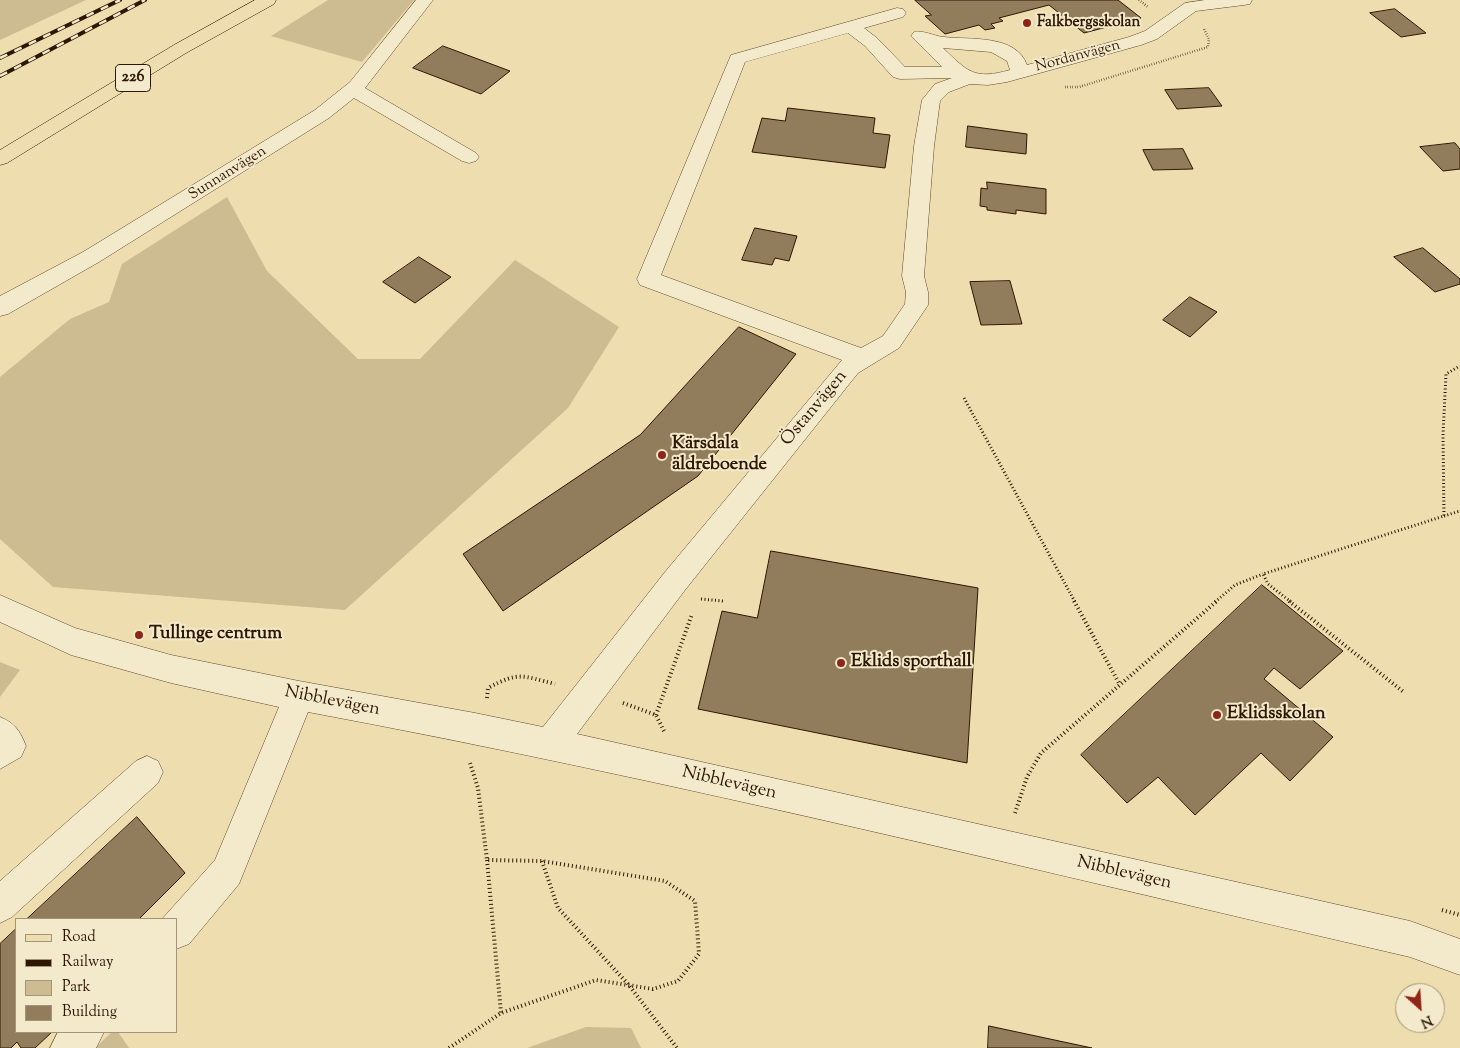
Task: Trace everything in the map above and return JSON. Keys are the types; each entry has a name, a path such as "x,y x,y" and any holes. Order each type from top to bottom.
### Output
{"main road":[{"name":"226","path":"0,159 180,49 268,0"}],"street":[{"name":"Sunnanvägen","path":"0,308 92,257 322,114 353,88 425,0"},
{"name":"Nordanvägen","path":"1020,73 1151,35 1192,7 1244,0"},
{"path":"865,359 648,278 737,59 851,26 890,7 964,75"},
{"path":"851,26 871,42 900,73 964,75"},
{"path":"922,37 951,44 991,47 1002,50 1015,58 1020,73"},
{"name":"Östanvägen","path":"550,745 675,581 849,368 891,342 916,305 917,292 913,276 924,146 931,100 942,88 964,75 981,81 1020,73"},
{"path":"353,88 470,157"},
{"name":"Nibblevägen","path":"0,608 71,641 171,669 299,696 475,728 683,773 1400,937 1460,958"},
{"path":"178,929 227,872 299,696"},
{"path":"0,732 10,746 0,753"},
{"path":"0,904 147,772"},
{"path":"69,1048 84,1033"}],"path":[{"path":"1444,516 1443,435 1446,374 1460,366"},
{"path":"964,398 1120,685"},
{"path":"1015,813 1027,777 1041,753 1235,585 1263,574 1460,511"},
{"path":"1263,574 1268,584 1405,693"},
{"path":"675,581 698,598 722,601"},
{"path":"673,735 664,733 656,715 698,598"},
{"path":"487,700 488,688 508,676 523,674 549,683 591,692 656,715"},
{"path":"469,760 478,788 502,1013"},
{"path":"1006,811 1025,815"},
{"path":"448,1048 502,1013 596,980 653,989 678,981 699,954 695,900 665,881 542,861 487,860"},
{"path":"542,861 558,908 628,984 677,1048"},
{"path":"1440,910 1460,915"}],"green space":[{"path":"0,0 86,0 0,40"},
{"path":"328,0 414,0 362,62 271,36"},
{"path":"227,197 267,271 358,359 420,359 515,260 619,327 568,408 345,610 53,587 0,539 0,377 70,319 109,302 122,264"},
{"path":"0,662 20,670 0,697"},
{"path":"586,1027 631,1028 641,1048 527,1048"},
{"path":"111,1033 119,1033 129,1048 95,1048"}],"building":[{"path":"915,0 1118,0 1141,18 1084,33 1049,5 999,18 1003,21 991,24 995,28 985,30 979,25 945,34 925,16 931,15"},
{"path":"1395,9 1426,33 1401,37 1370,13"},
{"path":"443,46 510,71 481,94 413,68"},
{"path":"1209,88 1222,106 1177,109 1165,90"},
{"path":"788,108 875,118 873,133 890,135 885,168 752,152 762,118 785,121"},
{"path":"968,126 1027,134 1026,154 966,147"},
{"path":"1455,143 1460,149 1460,169 1443,171 1420,147"},
{"path":"1183,149 1193,169 1153,170 1143,150"},
{"path":"987,182 1046,189 1046,214 1016,210 1016,214 987,210 987,207 980,206 981,188 987,189"},
{"path":"755,228 797,236 789,261 775,258 772,265 742,260"},
{"path":"1423,248 1460,279 1460,284 1435,292 1394,257"},
{"path":"419,257 451,277 415,303 383,282"},
{"path":"1010,281 1022,324 981,325 970,282"},
{"path":"1190,297 1217,312 1190,337 1163,320"},
{"name":"Kärsdala äldreboende","path":"739,327 796,354 698,476 503,611 463,554 640,435"},
{"name":"Eklids sporthall","path":"771,551 978,588 967,763 698,709 722,611 757,618"},
{"path":"1262,585 1343,651 1300,689 1274,668 1264,679 1333,737 1290,781 1261,753 1195,815 1158,777 1127,803 1081,755"},
{"path":"137,817 185,873 140,918 28,918"},
{"path":"15,930 15,1033 51,1033 35,1048 21,1048 17,1042 11,1048 0,1048 0,944"},
{"path":"989,1026 1092,1048 988,1048"}],"railway":[{"path":"0,58 120,0"},
{"path":"0,76 145,0"}],"place":[{"name":"Falkbergsskolan","path":"1027,23"},
{"name":"Kärsdala äldreboende","path":"662,455"},
{"name":"Tullinge centrum","path":"139,635"},
{"name":"Eklids sporthall","path":"841,663"},
{"name":"Eklidsskolan","path":"1217,715"}]}
